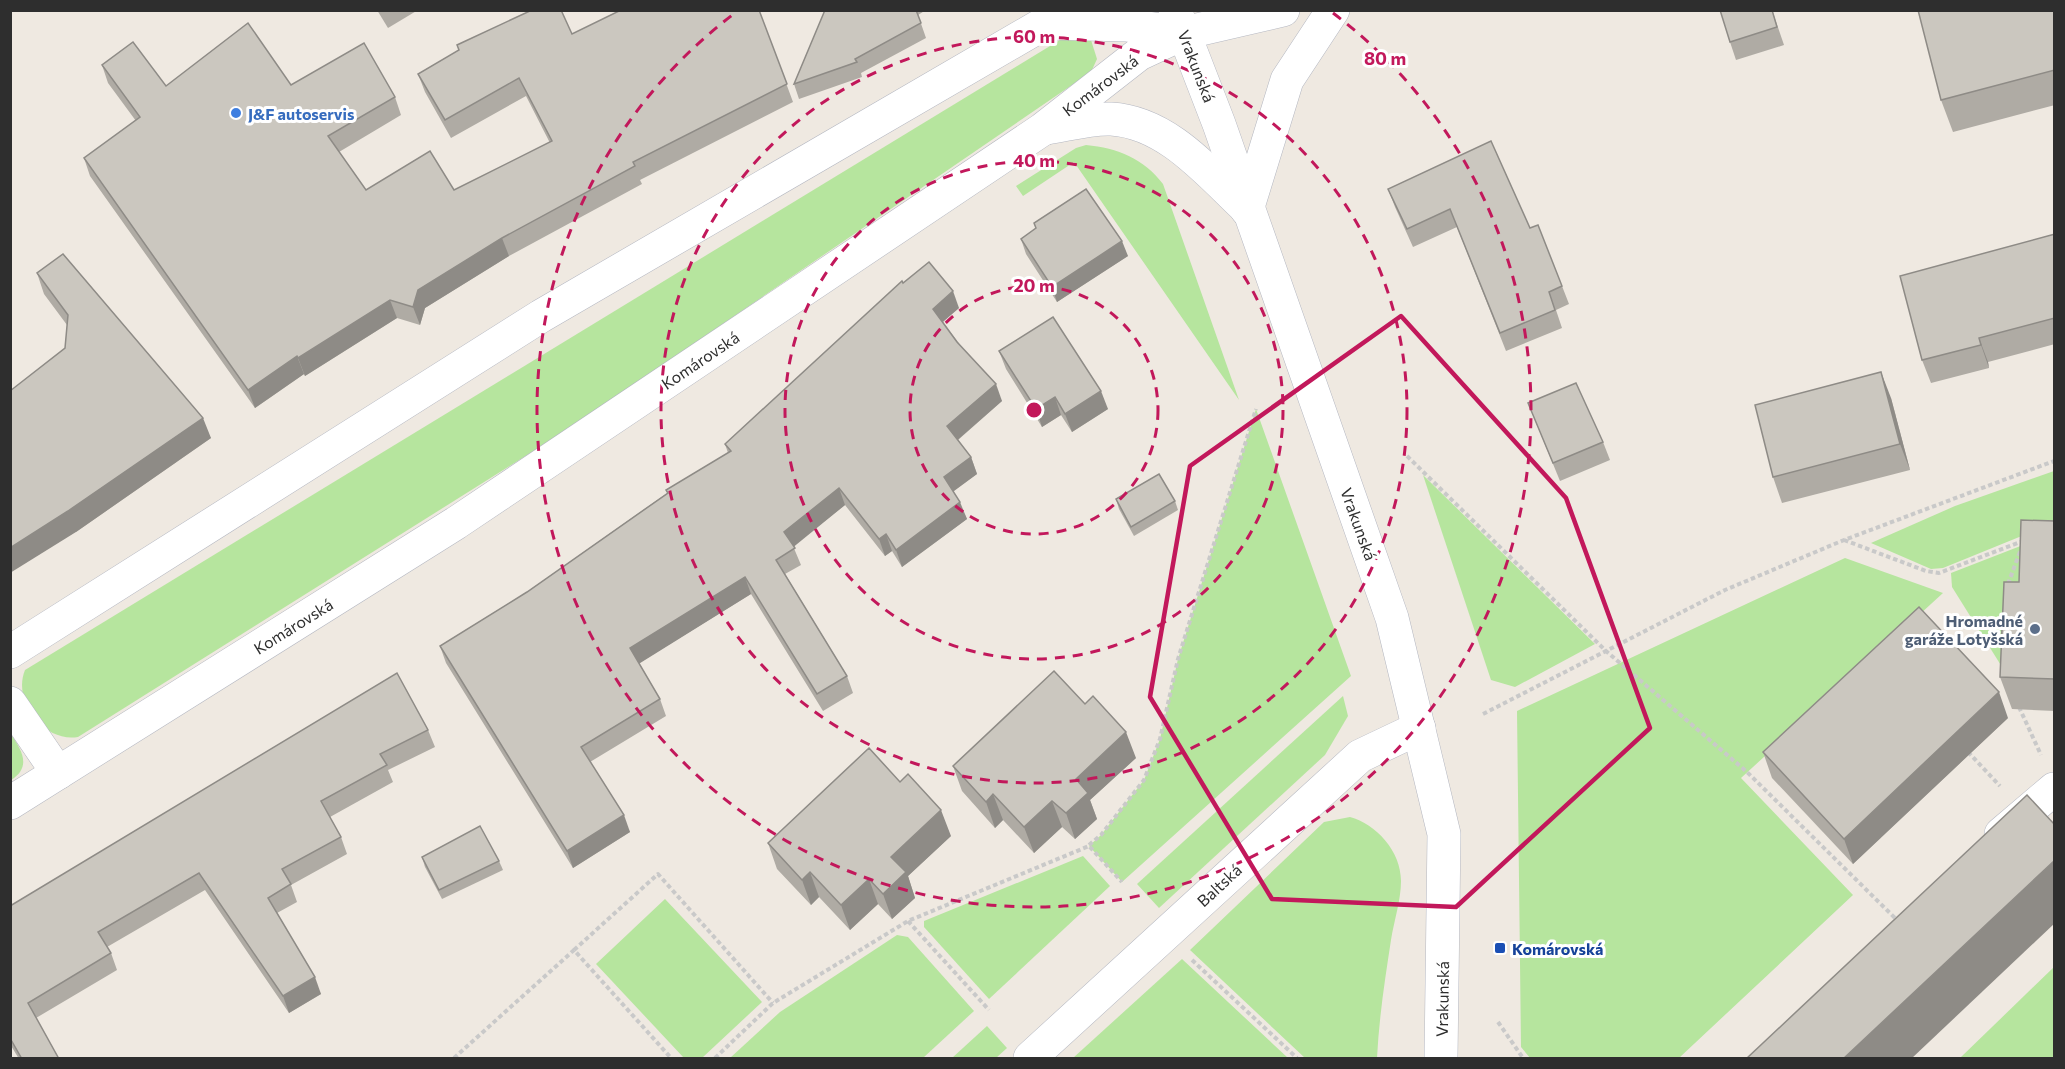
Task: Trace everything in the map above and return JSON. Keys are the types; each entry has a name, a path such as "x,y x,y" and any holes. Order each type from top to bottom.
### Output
{"street":[{"path":"10,652 541,316 1052,17 1126,25 1180,22 1283,10"},
{"path":"1043,129 1111,119 1144,128 1171,141 1193,158 1247,210 1287,80 1333,10"},
{"name":"Komárovská","path":"10,803 456,523 1043,129 1180,22"},
{"name":"Vrakunská","path":"1180,22 1392,618 1444,834 1441,1059"},
{"path":"10,703 58,773"},
{"name":"Baltská","path":"1030,1059 1360,756 1419,728"},
{"path":"1982,851 2025,812 2050,777"}],"path":[{"path":"715,1059 773,1003 908,921 1089,846 1101,835 1144,780 1160,739 1178,659 1256,410"},
{"path":"1407,456 1606,651 1747,772 1901,924"},
{"path":"1484,714 1725,590 1844,540 2055,461"},
{"path":"1844,540 1926,571 1939,573 2025,540 2008,585"},
{"path":"2017,702 2050,777"},
{"path":"1972,742 1965,749 2025,812"},
{"path":"1089,846 1122,882"},
{"path":"454,1059 658,874 773,1003"},
{"path":"908,921 989,1010"},
{"path":"1165,935 1297,1059"},
{"path":"574,950 671,1059"},
{"path":"1498,1022 1523,1059"}],"highlighted area":[{"path":"1401,316 1566,498 1650,728 1456,907 1272,899 1150,697 1190,466"}],"green space":[{"path":"1068,35 1091,40 1097,59 1091,72 575,425 78,737 65,737 54,733 43,727 34,717 23,694 22,682 25,670"},
{"path":"1086,145 1119,152 1139,161 1163,184 1239,400 1074,162 1023,196 1016,186 1076,148"},
{"path":"1256,409 1351,676 1122,882 1089,846 1101,835 1144,780 1160,739 1178,659"},
{"path":"2054,471 2054,523 1943,568 1931,569 1871,543 1955,506"},
{"path":"1423,475 1595,644 1515,687 1491,680"},
{"path":"2054,533 2002,667 1952,587 1951,573"},
{"path":"1845,558 1943,593 1741,778 1853,895 1679,1058 1530,1058 1521,1047 1517,711"},
{"path":"1343,696 1348,716 1325,755 1159,908 1137,884"},
{"path":"10,733 23,758 21,770 11,780"},
{"path":"1350,817 1378,832 1392,849 1400,870 1400,896 1384,984 1377,1058 1305,1058 1190,950 1324,822"},
{"path":"1083,856 1110,886 989,999 924,927 924,921"},
{"path":"665,899 762,1002 702,1058 684,1058 596,964"},
{"path":"897,935 908,937 974,1011 923,1058 730,1058 780,1012"},
{"path":"1182,959 1288,1058 1073,1058"},
{"path":"2054,967 2054,1058 1960,1058"},
{"path":"987,1026 1007,1048 996,1058 952,1058"}],"building":[{"path":"532,10 561,10 572,34 621,10 759,10 787,84 633,162 635,166 502,238 418,290 413,307 390,300 298,358 297,356 248,390 84,158 140,117 102,65 133,42 166,86 248,23 291,85 364,43 395,97 328,136 366,190 430,151 454,190 552,141 519,78 445,120 418,74 459,50 457,45"},
{"path":"825,10 916,10 921,23 855,59 857,62 794,84"},
{"path":"1720,10 1772,10 1777,27 1730,42"},
{"path":"1918,10 2055,10 2055,70 1941,100"},
{"path":"1491,141 1530,228 1538,225 1562,286 1549,292 1555,310 1500,333 1450,209 1407,229 1388,189"},
{"path":"1086,189 1122,241 1052,287 1021,239 1036,228 1034,223"},
{"path":"2055,234 2055,318 1979,338 1981,345 1922,360 1900,276"},
{"path":"63,254 203,418 10,548 10,391 65,348 68,315 37,273"},
{"path":"929,262 953,291 933,309 957,342 996,384 947,426 971,457 944,477 960,502 896,550 886,534 879,539 839,488 784,532 795,548 776,560 847,676 817,694 745,577 630,648 660,699 581,747 624,815 567,851 440,646 527,592 668,493 666,490 731,451 725,444 902,281 903,283"},
{"path":"1053,317 1101,391 1065,414 1055,397 1036,409 999,351"},
{"path":"1881,372 1900,444 1773,477 1755,405"},
{"path":"1576,383 1603,442 1553,463 1528,403"},
{"path":"1159,474 1175,501 1131,527 1116,499"},
{"path":"2021,520 2055,521 2055,679 2000,677 2004,582 2019,582"},
{"path":"1919,607 1999,692 1844,839 1763,752"},
{"path":"1054,671 1085,704 1093,696 1126,732 1076,779 1088,793 1066,813 1052,801 1024,827 993,794 986,802 953,766"},
{"path":"397,673 428,730 380,754 387,765 321,801 341,837 282,869 291,884 268,898 315,977 283,996 199,873 98,932 111,953 28,1003 59,1059 22,1059 10,1038 10,906"},
{"path":"869,748 900,782 908,774 941,810 891,857 906,872 883,894 869,879 841,905 810,872 802,880 768,843"},
{"path":"2027,795 2055,825 2055,860 1843,1059 1746,1059"},
{"path":"480,826 499,861 439,890 422,857"}],"place":[{"name":"J&F autoservis","path":"236,113"},
{"name":"Hromadné garáže Lotyšská","path":"2035,629"},
{"name":"Komárovská","path":"1500,948"}]}
